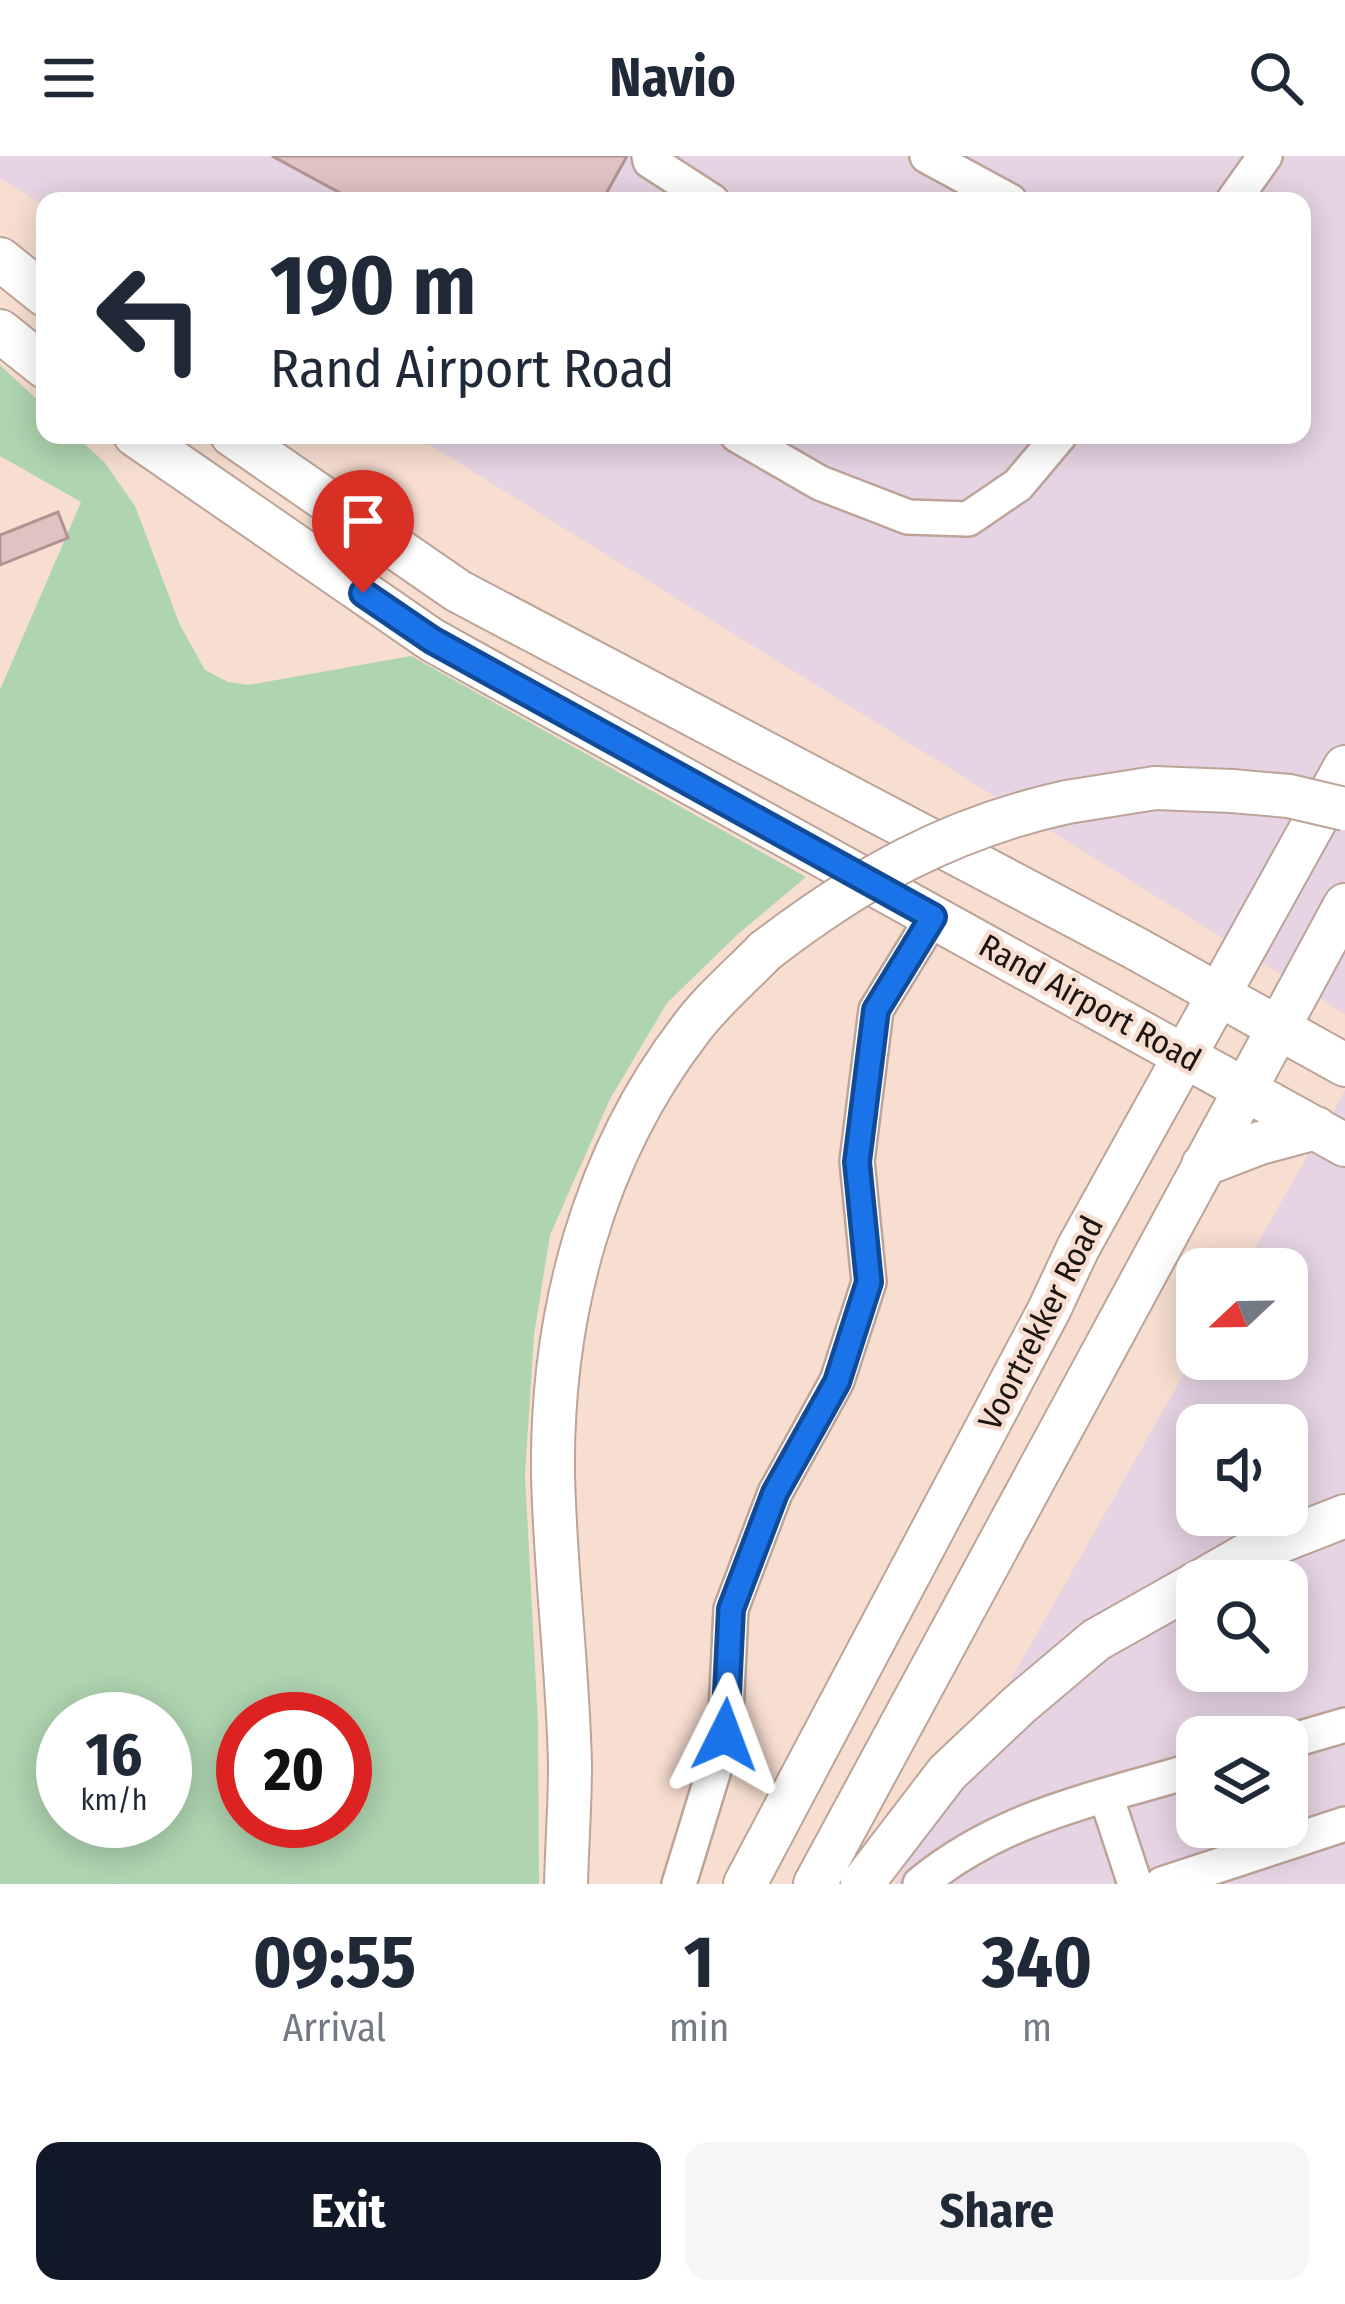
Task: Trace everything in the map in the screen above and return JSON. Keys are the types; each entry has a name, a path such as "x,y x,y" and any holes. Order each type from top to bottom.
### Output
{"main road":[{"path":"0,259 36,288"},
{"path":"0,331 36,360"},
{"name":"Rand Airport Road","path":"148,444 432,640 1330,1137"},
{"name":"Rand Airport Road","path":"245,444 458,592 1337,1060"},
{"path":"432,640 458,592"},
{"name":"Voortrekker Road","path":"745,1884 1078,1249 1345,767"},
{"path":"566,1884 570,1767 553,1474 558,1371 572,1280 598,1198 631,1119 692,1026 766,951 843,895 974,827 1066,802 1155,788 1288,796 1345,808"},
{"name":"Voortrekker Road","path":"815,1884 1345,905"},
{"path":"1311,968 1315,1009 1337,1060"},
{"path":"1203,1165 1261,1143 1330,1137"},
{"path":"1238,1560 1345,1516"},
{"path":"862,1884 947,1773 1018,1705 1096,1640 1176,1595"}],"street":[{"path":"649,156 696,192"},
{"path":"927,156 993,192"},
{"path":"1239,192 1265,156"},
{"path":"753,444 820,483 908,518 968,519 1018,484 1052,444"},
{"path":"679,1884 725,1735 731,1609 775,1493 837,1382 869,1282 857,1162 876,1010 933,917"},
{"path":"1308,1736 1345,1725"},
{"path":"920,1884 954,1856 994,1833 1176,1775"},
{"path":"1106,1796 1136,1884"},
{"path":"1162,1884 1345,1824"}],"shaded area":[{"path":"0,156 1345,156 1345,1014 428,444 1311,444 1311,192 36,192 36,200 0,178"},
{"path":"1345,1090 1345,1884 895,1884 1181,1380 1308,1380 1308,1248 1255,1248"}],"green space":[{"path":"0,365 36,399 36,444 85,444 105,463 135,506 180,625 205,670 228,682 248,685 411,656 806,877 667,1003 610,1099 550,1235 534,1335 525,1475 538,1723 539,1884 0,1884 0,690 81,502 0,456"}],"building":[{"path":"272,156 627,156 607,192 338,192"},
{"path":"58,512 68,538 0,565 0,535"}],"route":[{"path":"363,593 432,640 933,917 876,1010 857,1162 869,1282 837,1382 775,1493 731,1609 725,1735"}]}
